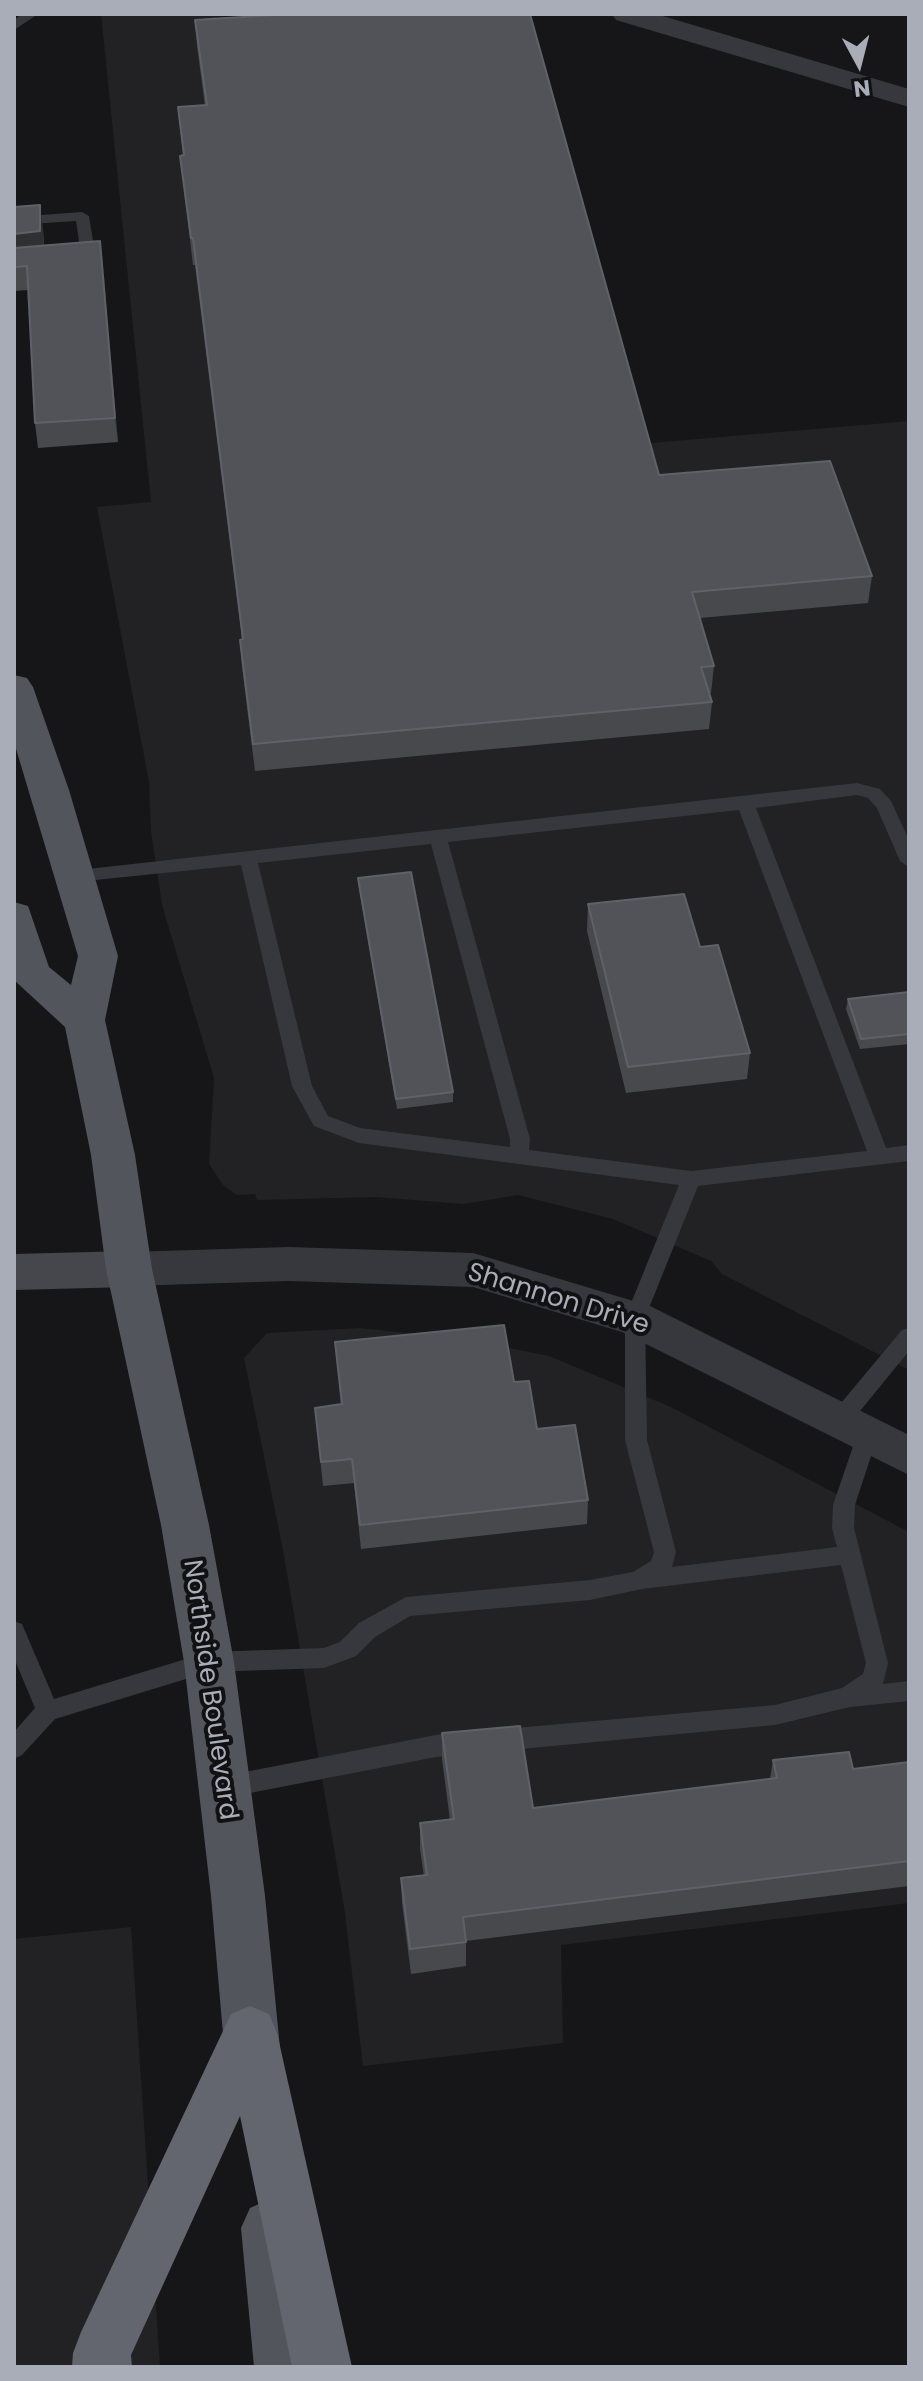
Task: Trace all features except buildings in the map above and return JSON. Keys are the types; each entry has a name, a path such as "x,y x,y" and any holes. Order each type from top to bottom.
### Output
{"highway":[{"path":"102,2367 102,2353 250,2033"},
{"path":"250,2033 322,2367"}],"main road":[{"name":"Northside Boulevard","path":"14,687 76,876 98,956 84,1020 113,1155 129,1269 185,1525 209,1662 284,2367"},
{"path":"14,916 31,974 84,1020"}],"street":[{"path":"626,14 909,98"},
{"name":"Shannon Drive","path":"129,1269 289,1264 473,1270 635,1318 909,1456"},
{"path":"14,1272 129,1269"}],"lane":[{"path":"14,26 31,14"},
{"path":"14,221 82,216 89,259 59,261"},
{"path":"76,876 857,789 874,793 885,805 909,861"},
{"path":"745,803 879,1157"},
{"path":"438,837 520,1139 519,1158"},
{"path":"248,858 302,1086 321,1121 359,1135 691,1179 909,1153"},
{"path":"637,1581 661,1567 665,1552 636,1440 635,1318 691,1179"},
{"path":"848,1697 873,1680 877,1663 843,1528 853,1428 909,1336"},
{"path":"14,1748 48,1711 209,1662 324,1658 348,1649 367,1630 406,1607 590,1590 637,1581 848,1555"},
{"path":"14,1631 48,1711"},
{"path":"224,1787 436,1746 775,1715 848,1697 909,1691"}],"shaded area":[{"path":"101,14 242,17 288,14 522,14 639,444 909,421 909,1370 722,1274 711,1261 613,1219 518,1195 463,1204 376,1197 257,1200 255,1194 237,1195 223,1185 209,1164 214,1078 162,905 151,831 149,782 97,507 151,502"},
{"path":"360,1328 464,1339 549,1356 671,1407 909,1532 909,1903 561,1945 563,2043 363,2066 345,1913 283,1550 244,1358 267,1333"},
{"path":"131,1927 160,2367 14,2367 14,1939"}]}
